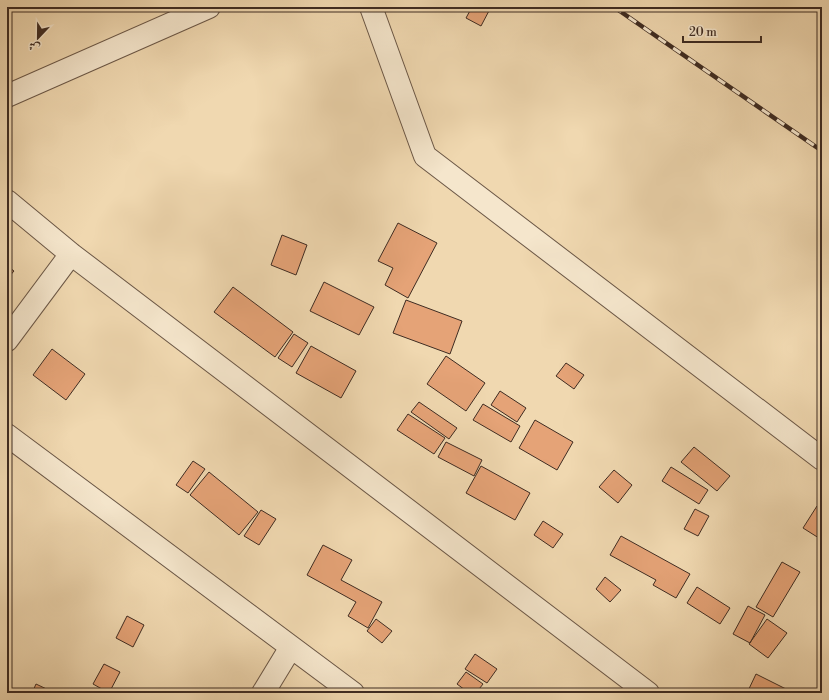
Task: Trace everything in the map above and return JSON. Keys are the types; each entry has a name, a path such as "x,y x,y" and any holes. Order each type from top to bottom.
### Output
{"street":[{"path":"7,96 209,7"},
{"path":"372,7 426,156 822,459"},
{"path":"7,201 71,254 648,693"},
{"path":"7,340 71,254"},
{"path":"7,435 353,693"},
{"path":"263,693 291,647"}],"building":[{"path":"472,7 491,7 481,26 466,18"},
{"path":"398,223 437,243 408,298 385,285 393,268 378,261"},
{"path":"282,235 307,245 296,275 271,265"},
{"path":"7,266 14,271 7,279"},
{"path":"324,282 374,307 359,335 310,311"},
{"path":"233,287 293,332 275,357 214,312"},
{"path":"406,300 462,321 450,354 393,333"},
{"path":"294,334 308,343 292,367 278,358"},
{"path":"311,346 356,371 341,398 296,373"},
{"path":"52,349 85,374 66,400 33,375"},
{"path":"446,356 485,383 466,411 427,384"},
{"path":"566,363 584,375 574,389 556,376"},
{"path":"500,391 526,408 517,422 491,405"},
{"path":"419,402 457,428 449,439 411,412"},
{"path":"483,404 520,426 511,442 473,420"},
{"path":"408,414 445,438 434,454 397,430"},
{"path":"535,420 573,442 557,470 519,448"},
{"path":"446,442 482,460 474,476 438,457"},
{"path":"694,447 730,476 717,491 681,462"},
{"path":"193,461 205,469 188,493 176,485"},
{"path":"481,466 530,493 515,520 466,493"},
{"path":"671,467 708,490 699,504 662,481"},
{"path":"614,470 632,485 618,503 599,487"},
{"path":"209,472 258,512 239,535 190,495"},
{"path":"817,506 822,509 822,540 803,528"},
{"path":"695,509 709,516 698,536 684,529"},
{"path":"261,510 276,519 259,545 244,536"},
{"path":"543,521 563,534 553,548 534,535"},
{"path":"621,536 690,574 676,598 653,585 656,580 610,555"},
{"path":"323,545 352,560 341,580 382,602 368,628 348,616 356,602 307,575"},
{"path":"782,562 800,572 773,617 756,607"},
{"path":"605,577 621,590 610,602 596,589"},
{"path":"697,587 730,608 720,624 687,603"},
{"path":"748,606 765,615 750,643 733,634"},
{"path":"127,616 144,625 133,647 116,638"},
{"path":"376,619 392,631 382,643 367,631"},
{"path":"767,619 787,633 768,658 749,644"},
{"path":"475,654 497,669 487,683 465,669"},
{"path":"104,664 120,672 109,693 93,684"},
{"path":"466,672 483,684 476,693 469,693 457,684"},
{"path":"756,674 786,689 784,693 747,693"},
{"path":"36,684 55,693 32,693"}],"railway":[{"path":"614,7 822,151"}]}
